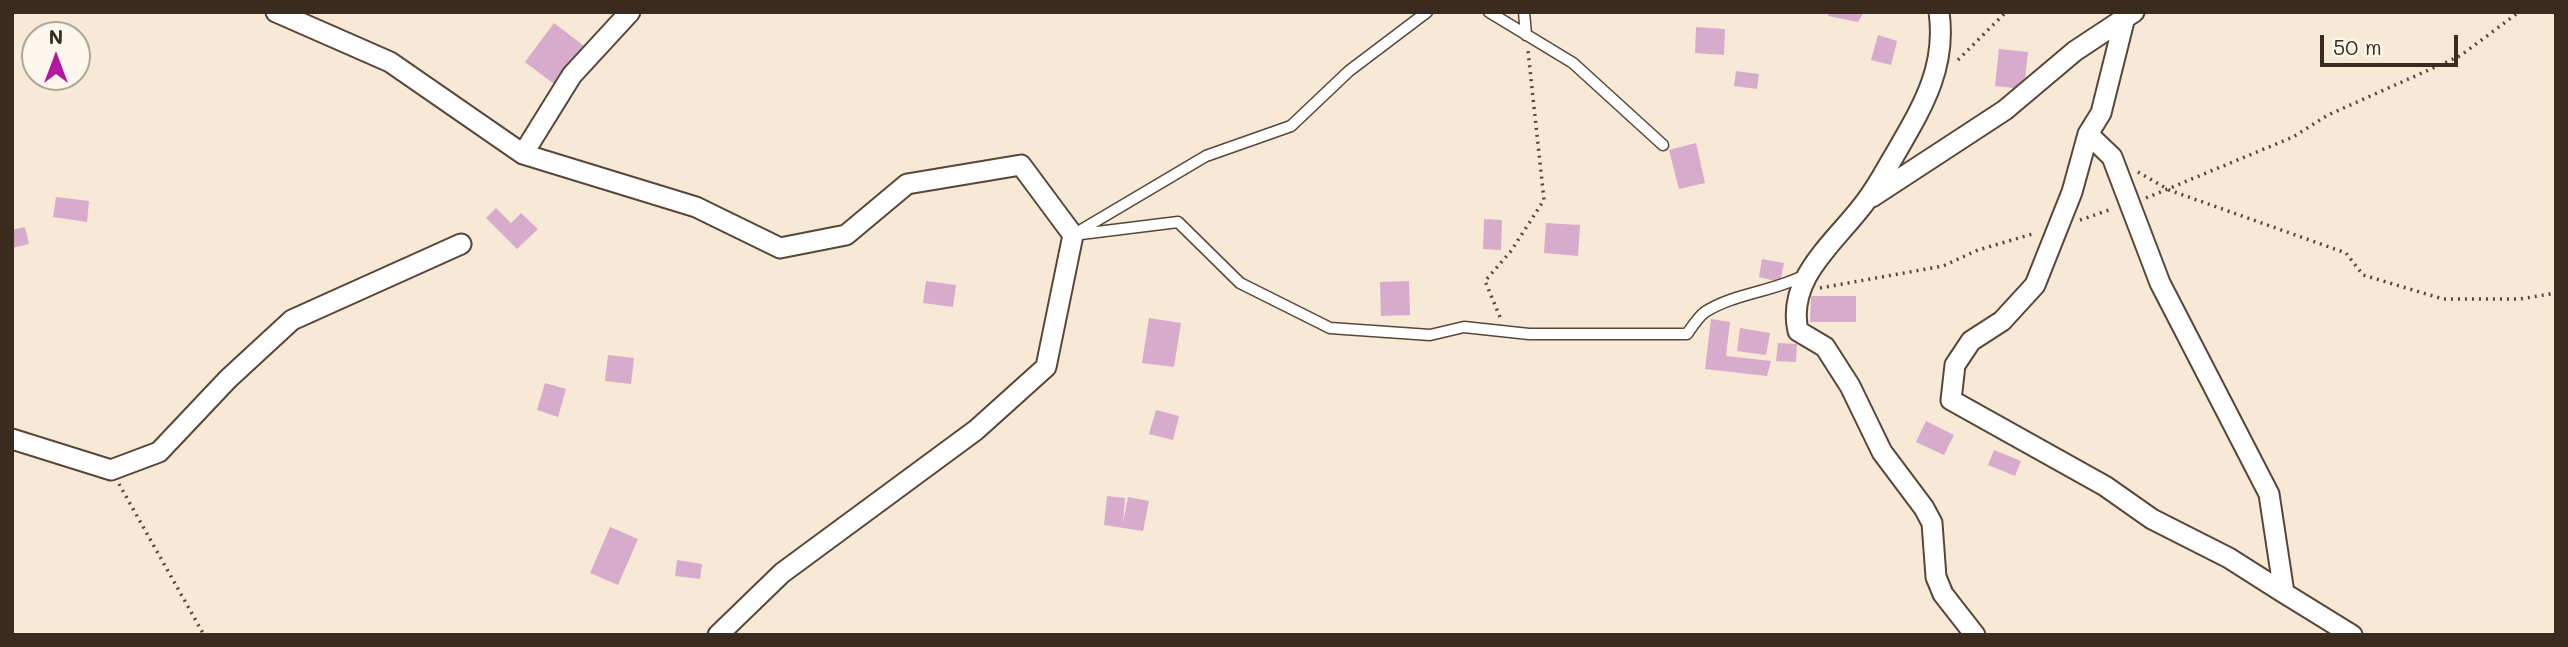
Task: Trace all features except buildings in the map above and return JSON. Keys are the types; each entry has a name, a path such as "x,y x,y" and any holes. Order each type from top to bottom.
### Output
{"street":[{"path":"276,12 390,61 523,154 696,207 780,248 846,235 907,184 1021,165 1073,235 1046,368 976,430 782,573 718,635"},
{"path":"523,154 572,75 630,12"},
{"path":"1939,12 1942,35 1929,96 1868,200 1803,283 1794,313 1798,331 1825,347 1850,386 1882,452 1924,508 1932,523 1936,577 1943,594 1975,635"},
{"path":"1868,200 2006,110 2075,51 2129,17"},
{"path":"2129,17 2101,113 2088,134 2058,227 2035,285 2002,321 1971,341 1955,365 1951,400 2105,486 2152,519 2229,558 2352,635"},
{"path":"2088,134 2112,157 2160,283 2269,494 2284,593"},
{"path":"12,439 111,470 159,452 228,379 292,320 461,244"}],"lane":[{"path":"1073,235 1206,156 1292,126 1349,71 1427,12"},
{"path":"1489,12 1573,63 1662,145"},
{"path":"1524,12 1526,35"},
{"path":"1073,235 1178,222 1240,283 1330,328 1430,335 1464,327 1507,332 1687,334 1704,313 1744,296 1803,283"}],"path":[{"path":"1950,69 2006,12"},
{"path":"1803,283 1943,266 1978,250 2169,190 2293,137 2328,115 2460,56 2519,12"},
{"path":"1507,332 1485,281 1511,251 1544,200 1526,35"},
{"path":"2112,157 2169,190 2346,253 2363,275 2443,299 2520,299 2556,293"},
{"path":"111,470 204,635"}]}
